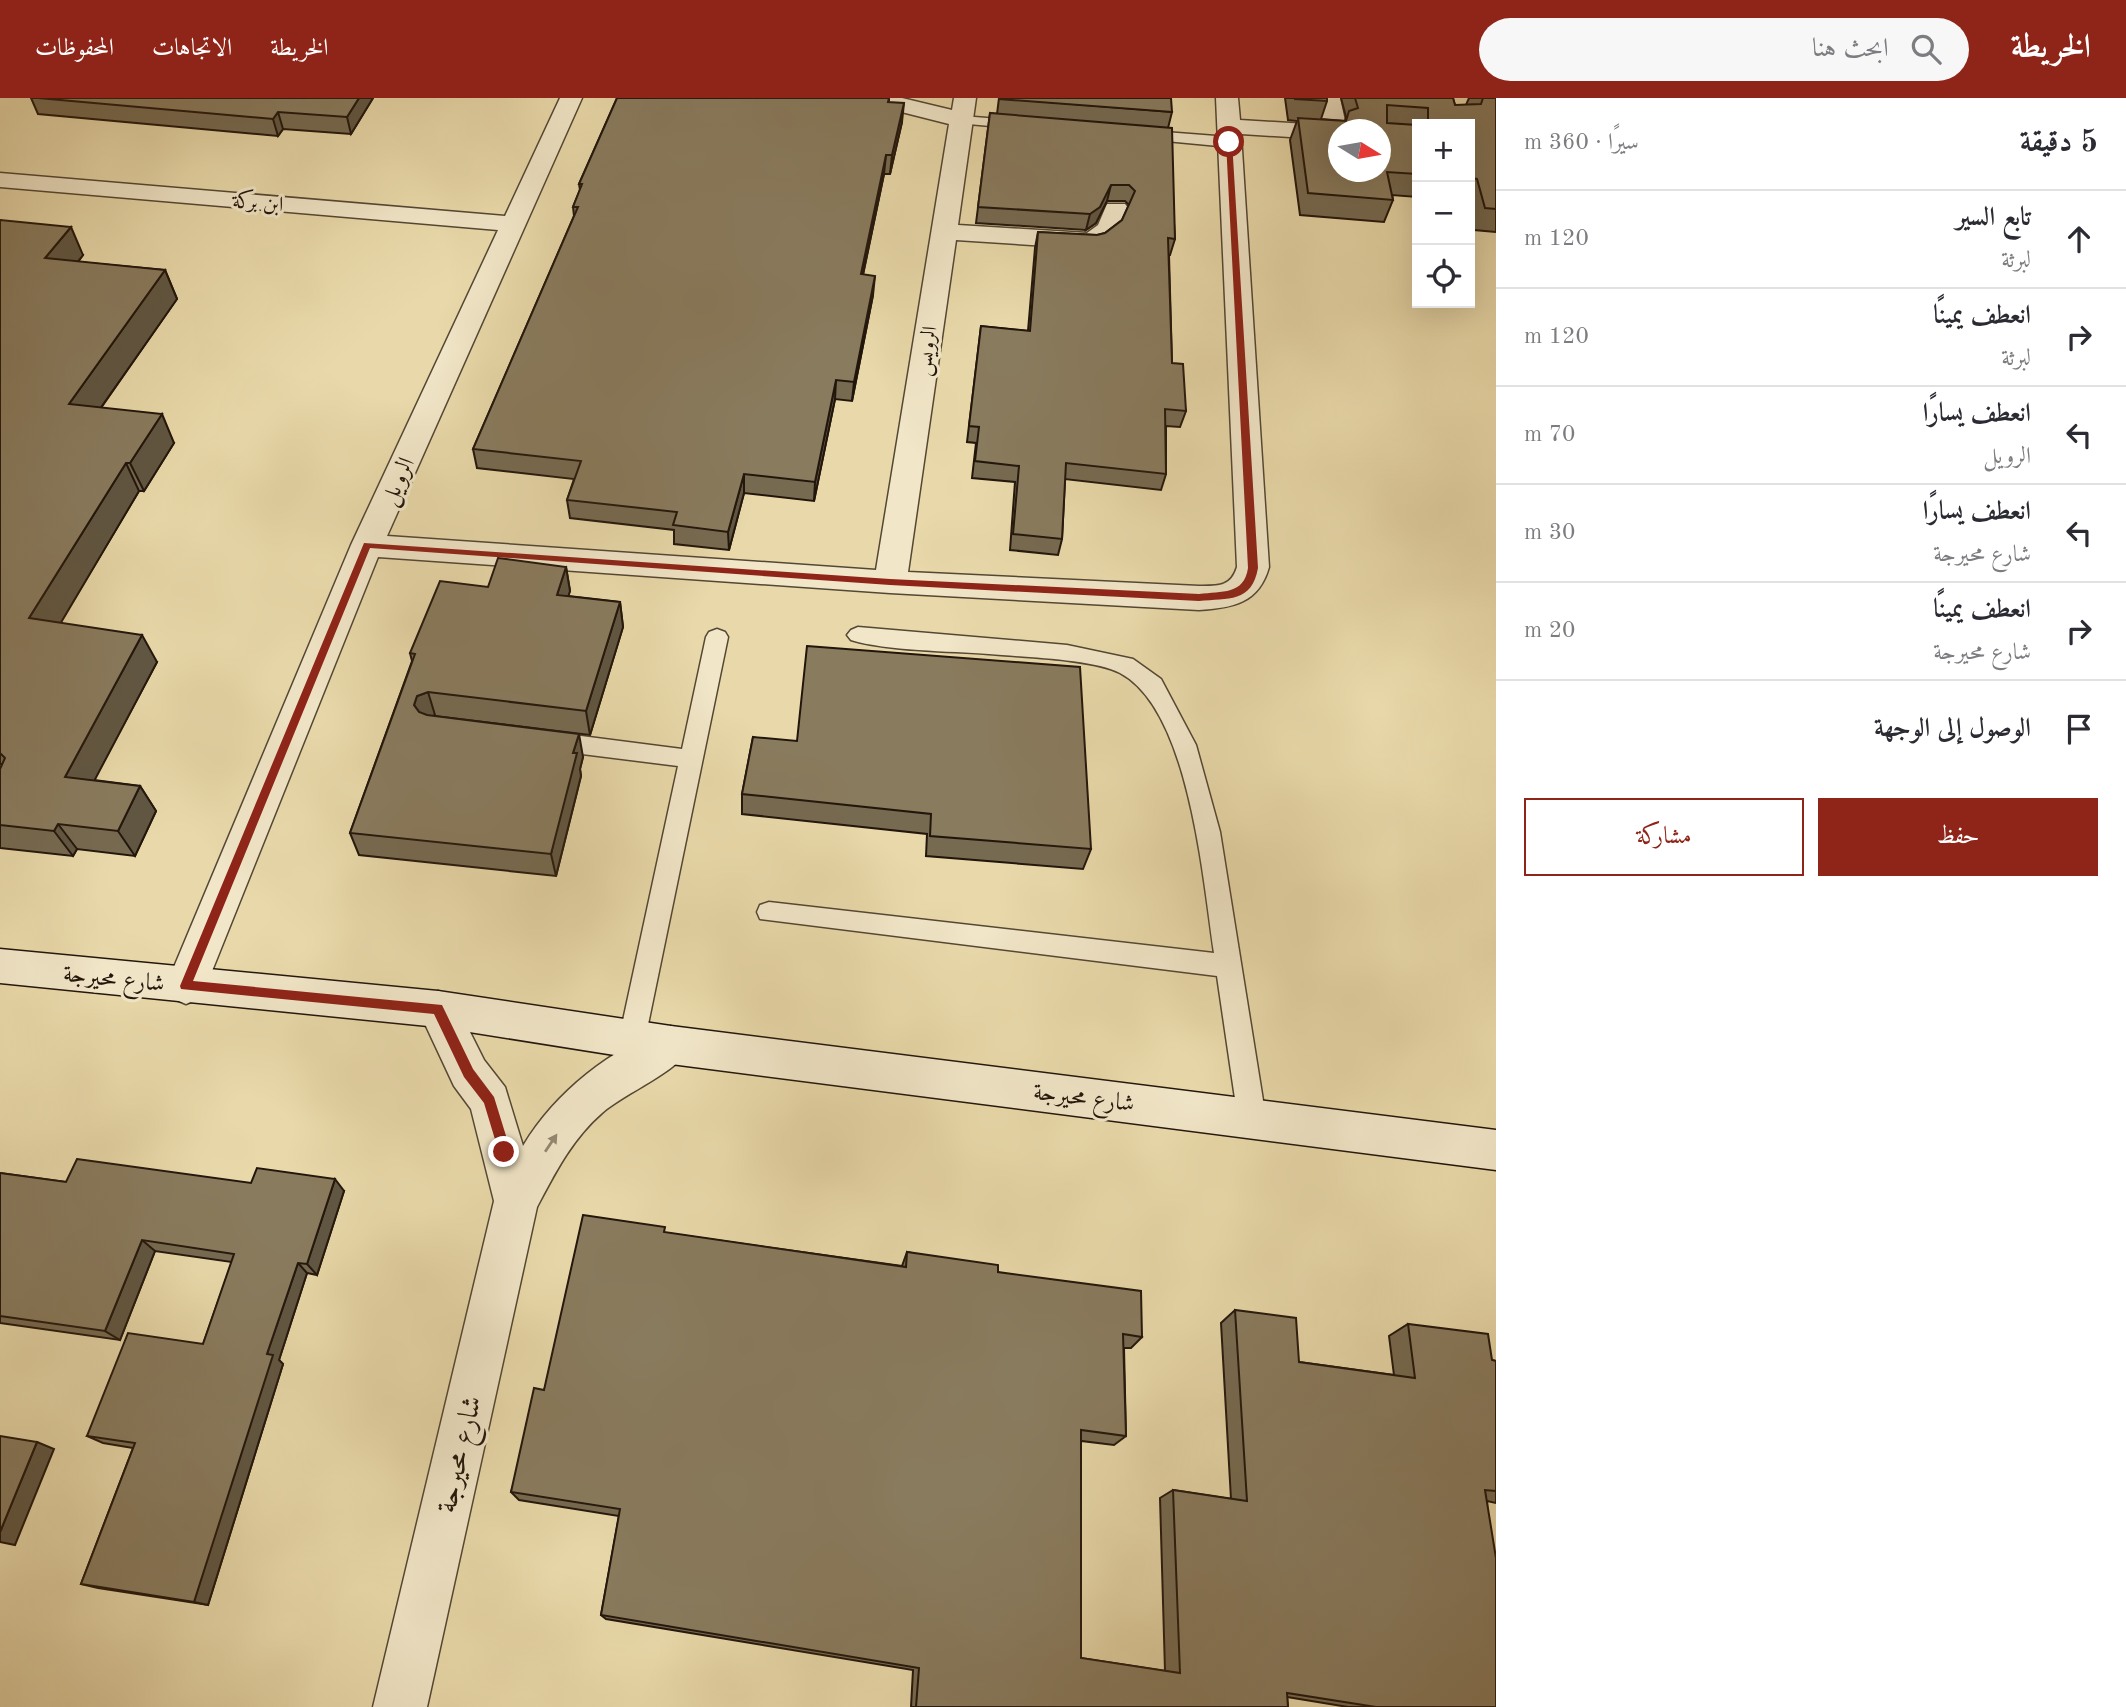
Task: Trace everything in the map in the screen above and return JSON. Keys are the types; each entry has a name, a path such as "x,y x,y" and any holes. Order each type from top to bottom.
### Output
{"street":[{"name":"الرويل","path":"186,986 367,545 571,98"},
{"path":"874,98 963,109"},
{"path":"1329,98 1334,119"},
{"name":"الرويس","path":"890,582 963,109"},
{"path":"367,545 890,582 1199,598 1239,593 1250,583 1253,568 1228,122 1328,132"},
{"name":"ابن بركة","path":"0,180 515,224"},
{"path":"944,232 1093,240 1110,228 1116,209"},
{"name":"شارع محيرجة","path":"0,966 438,1009 652,1042 1496,1150"},
{"name":"شارع محيرجة","path":"438,1009 468,1073 490,1101 516,1202"},
{"name":"شارع محيرجة","path":"400,1707 516,1202 548,1146 575,1110 617,1077 652,1042"}],"lane":[{"path":"963,109 1042,127"},
{"path":"1122,133 1228,122"},
{"path":"858,635 1067,653 1125,665 1153,685 1185,745 1208,832 1252,1119"},
{"path":"652,1042 691,759 717,637"},
{"path":"530,739 691,759"},
{"path":"769,912 1229,966"}],"building":[{"path":"38,98 359,98 347,117 278,112 273,119"},
{"path":"617,98 889,98 888,102 904,103 892,155 886,155 861,274 875,276 854,382 836,380 815,482 744,474 728,532 673,525 677,512 567,500 581,461 473,449 578,207 573,207 582,184 579,184"},
{"path":"1171,98 1172,112 999,99"},
{"path":"1327,98 1327,101 1295,99"},
{"path":"1355,98 1453,98 1455,105 1481,104 1483,98 1496,98 1496,209 1485,208 1475,179 1475,119 1428,119 1428,108 1387,105 1387,119 1347,119 1349,111 1358,108"},
{"path":"990,113 1172,128 1175,239 1168,238 1172,363 1183,364 1186,411 1165,409 1166,474 1066,463 1062,539 1013,534 1019,466 975,461 979,427 969,426 981,326 1030,331 1038,232 1097,235 1105,233 1122,220 1135,191 1129,185 1111,185 1100,207 1090,214 978,207"},
{"path":"1298,118 1328,120 1328,182 1389,182 1393,200 1308,193"},
{"path":"1391,123 1412,125 1412,174 1391,172"},
{"path":"0,220 71,227 45,258 165,270 69,404 162,414 130,463 126,463 29,618 142,635 65,777 140,786 118,831 58,824 54,831 0,825 0,769 5,758 0,753"},
{"path":"498,558 566,567 557,595 620,602 586,711 428,692 417,696 414,705 419,712 427,715 579,734 573,753 577,753 551,854 350,833 415,654 410,653 440,581 488,587"},
{"path":"807,646 1080,667 1091,849 930,836 931,814 742,794 753,737 797,741"},
{"path":"77,1159 251,1183 257,1168 335,1179 307,1264 298,1263 267,1354 273,1355 194,1602 81,1584 135,1443 87,1436 128,1333 203,1344 234,1254 142,1240 105,1331 0,1316 0,1173 66,1182"},
{"path":"583,1215 665,1227 664,1232 906,1267 907,1252 998,1265 998,1272 1141,1291 1142,1337 1123,1334 1126,1436 1081,1430 1081,1658 1180,1673 1173,1490 1247,1501 1235,1310 1296,1318 1299,1362 1415,1378 1408,1324 1488,1334 1492,1360 1496,1361 1496,1491 1485,1490 1496,1558 1496,1707 1376,1707 1287,1693 1288,1707 916,1707 919,1668 601,1615 620,1509 511,1492 534,1388 544,1390"},
{"path":"0,1436 37,1442 0,1532"}],"route":[{"path":"504,1152 490,1101 468,1073 438,1009 186,986 367,545 890,582 1199,598 1239,593 1250,583 1253,568 1229,142"}]}
